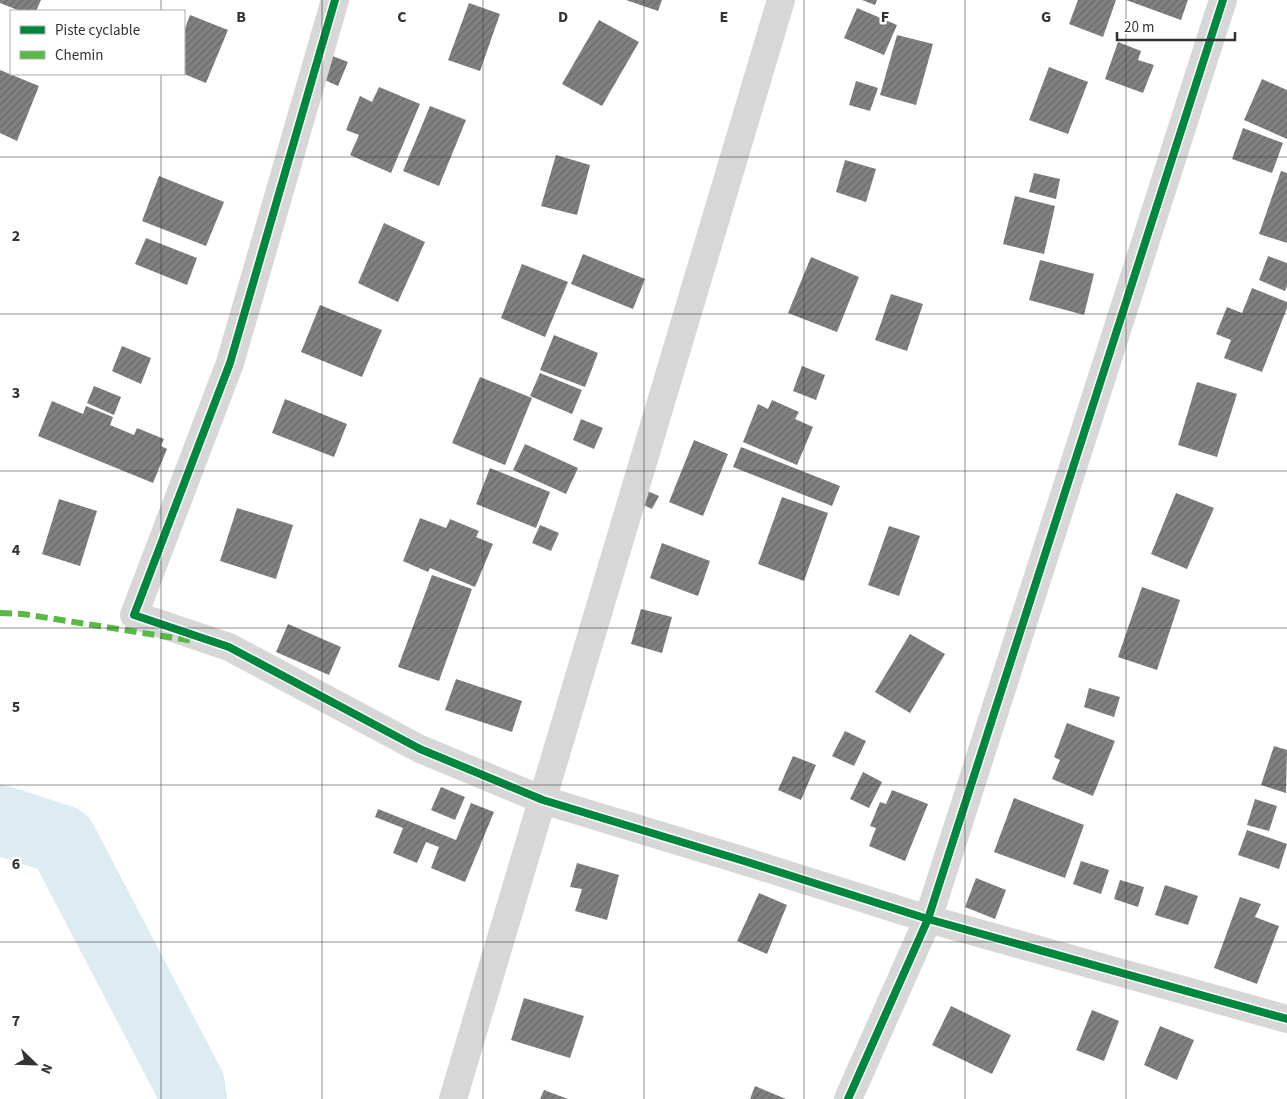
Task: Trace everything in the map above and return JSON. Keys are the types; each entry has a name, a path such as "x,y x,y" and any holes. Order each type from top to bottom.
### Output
{"street":[{"path":"336,0 230,363 134,615 229,647 420,749 543,800 744,860 928,919 1287,1019"},
{"path":"453,1099 781,0"},
{"path":"848,1099 928,919 1224,0"}],"building":[{"path":"0,0 41,0 36,10 18,10 0,3"},
{"path":"626,0 662,0 658,11"},
{"path":"862,0 877,0 875,5"},
{"path":"1078,0 1116,0 1103,37 1069,24"},
{"path":"1126,0 1188,0 1181,20"},
{"path":"469,3 500,14 480,71 448,60"},
{"path":"857,8 897,25 884,55 844,38"},
{"path":"190,15 228,30 206,83 185,74 185,28"},
{"path":"599,20 639,42 602,106 562,84"},
{"path":"897,35 933,44 916,105 880,95"},
{"path":"1118,42 1141,51 1138,60 1154,65 1143,93 1105,79"},
{"path":"330,55 348,62 338,86 320,78"},
{"path":"1049,67 1088,82 1068,134 1029,120"},
{"path":"0,70 39,86 17,141 0,133"},
{"path":"1262,79 1287,90 1287,139 1244,120"},
{"path":"856,81 878,88 870,111 849,105"},
{"path":"379,87 420,104 391,173 350,155 359,135 346,130 360,96 372,102"},
{"path":"430,106 466,120 439,186 403,171"},
{"path":"1243,128 1283,143 1272,173 1232,159"},
{"path":"556,155 590,165 577,215 541,206"},
{"path":"845,160 876,169 866,202 836,192"},
{"path":"1281,171 1287,173 1287,243 1259,234"},
{"path":"1034,173 1060,179 1056,199 1029,192"},
{"path":"159,176 224,202 206,246 142,221"},
{"path":"1015,196 1055,206 1044,254 1003,244"},
{"path":"384,223 425,242 398,302 358,283"},
{"path":"146,238 197,258 187,285 135,264"},
{"path":"583,254 645,279 633,309 571,284"},
{"path":"1268,256 1287,263 1287,286 1285,291 1259,280"},
{"path":"811,257 859,277 837,332 788,313"},
{"path":"1040,260 1094,274 1084,315 1029,300"},
{"path":"522,264 568,282 545,337 501,318"},
{"path":"1252,288 1287,302 1287,308 1262,372 1224,358 1231,340 1216,334 1227,307 1242,313"},
{"path":"891,294 923,304 907,351 875,340"},
{"path":"320,305 382,330 362,377 301,352"},
{"path":"554,335 598,353 585,387 540,370"},
{"path":"122,346 151,358 141,384 112,371"},
{"path":"802,366 825,375 816,400 793,391"},
{"path":"540,373 582,390 572,414 530,396"},
{"path":"480,377 532,398 505,465 452,443"},
{"path":"1197,382 1237,394 1217,457 1178,445"},
{"path":"94,386 121,397 114,415 87,403"},
{"path":"285,399 347,424 334,457 272,433"},
{"path":"772,400 799,412 795,419 813,427 797,465 743,442 758,404 768,409"},
{"path":"52,401 83,414 86,406 113,417 110,425 134,435 137,428 164,439 161,446 167,449 153,483 38,436"},
{"path":"581,419 603,428 594,449 573,440"},
{"path":"694,440 728,454 703,516 669,502"},
{"path":"525,444 578,468 566,494 513,470"},
{"path":"741,447 840,486 832,506 733,467"},
{"path":"490,468 550,492 536,528 476,504"},
{"path":"643,489 659,496 652,509 637,502"},
{"path":"1176,493 1214,508 1187,569 1151,554"},
{"path":"782,497 828,513 804,581 758,564"},
{"path":"59,499 97,511 80,566 42,554"},
{"path":"237,508 293,525 276,579 220,561"},
{"path":"420,518 446,528 450,519 479,531 476,537 493,544 475,587 430,568 428,572 403,561"},
{"path":"540,525 559,533 551,551 532,543"},
{"path":"889,526 920,536 899,596 868,585"},
{"path":"662,543 710,561 698,596 650,578"},
{"path":"432,575 472,589 439,681 398,667"},
{"path":"1142,587 1180,600 1157,670 1118,657"},
{"path":"641,609 672,617 662,653 631,644"},
{"path":"288,624 341,647 329,675 276,652"},
{"path":"910,634 945,654 910,713 875,692"},
{"path":"456,679 522,701 512,732 445,710"},
{"path":"1089,688 1120,697 1114,717 1084,707"},
{"path":"1067,723 1115,741 1093,796 1052,779 1060,760 1054,757"},
{"path":"845,731 866,741 854,766 832,756"},
{"path":"1274,746 1287,750 1286,793 1261,785"},
{"path":"793,756 816,765 801,800 778,790"},
{"path":"863,772 882,782 869,808 850,799"},
{"path":"441,787 465,797 455,820 431,810"},
{"path":"892,790 928,804 905,861 869,846 876,828 870,826 880,802 886,804"},
{"path":"1014,798 1084,825 1065,878 994,852"},
{"path":"1255,799 1277,806 1269,831 1247,825"},
{"path":"471,803 494,812 465,882 431,868 439,847 426,842 417,863 393,853 403,828 375,817 378,809 456,840"},
{"path":"1247,830 1287,844 1279,869 1238,855"},
{"path":"1081,861 1109,870 1101,894 1073,884"},
{"path":"577,863 619,875 607,920 575,911 582,889 570,887"},
{"path":"976,878 1006,890 995,919 965,907"},
{"path":"1120,880 1144,887 1138,907 1114,899"},
{"path":"1165,885 1198,896 1188,925 1155,915"},
{"path":"759,893 787,905 767,954 737,941"},
{"path":"1240,897 1261,904 1255,917 1279,926 1257,984 1214,968"},
{"path":"524,998 584,1016 570,1058 511,1040"},
{"path":"951,1006 1011,1035 992,1074 932,1045"},
{"path":"1092,1010 1119,1021 1104,1061 1076,1050"},
{"path":"1160,1026 1194,1040 1177,1080 1144,1065"},
{"path":"755,1086 786,1099 750,1099"},
{"path":"544,1090 568,1099 540,1099"}],"waterway":[{"path":"0,820 62,840 190,1085 192,1099"}],"marked path":[{"path":"0,613 23,614 194,641"}],"cycle path":[{"path":"335,0 230,363 134,615 229,647 420,749 543,800 928,919 1287,1019"},
{"path":"848,1099 928,919 1223,0"}]}
